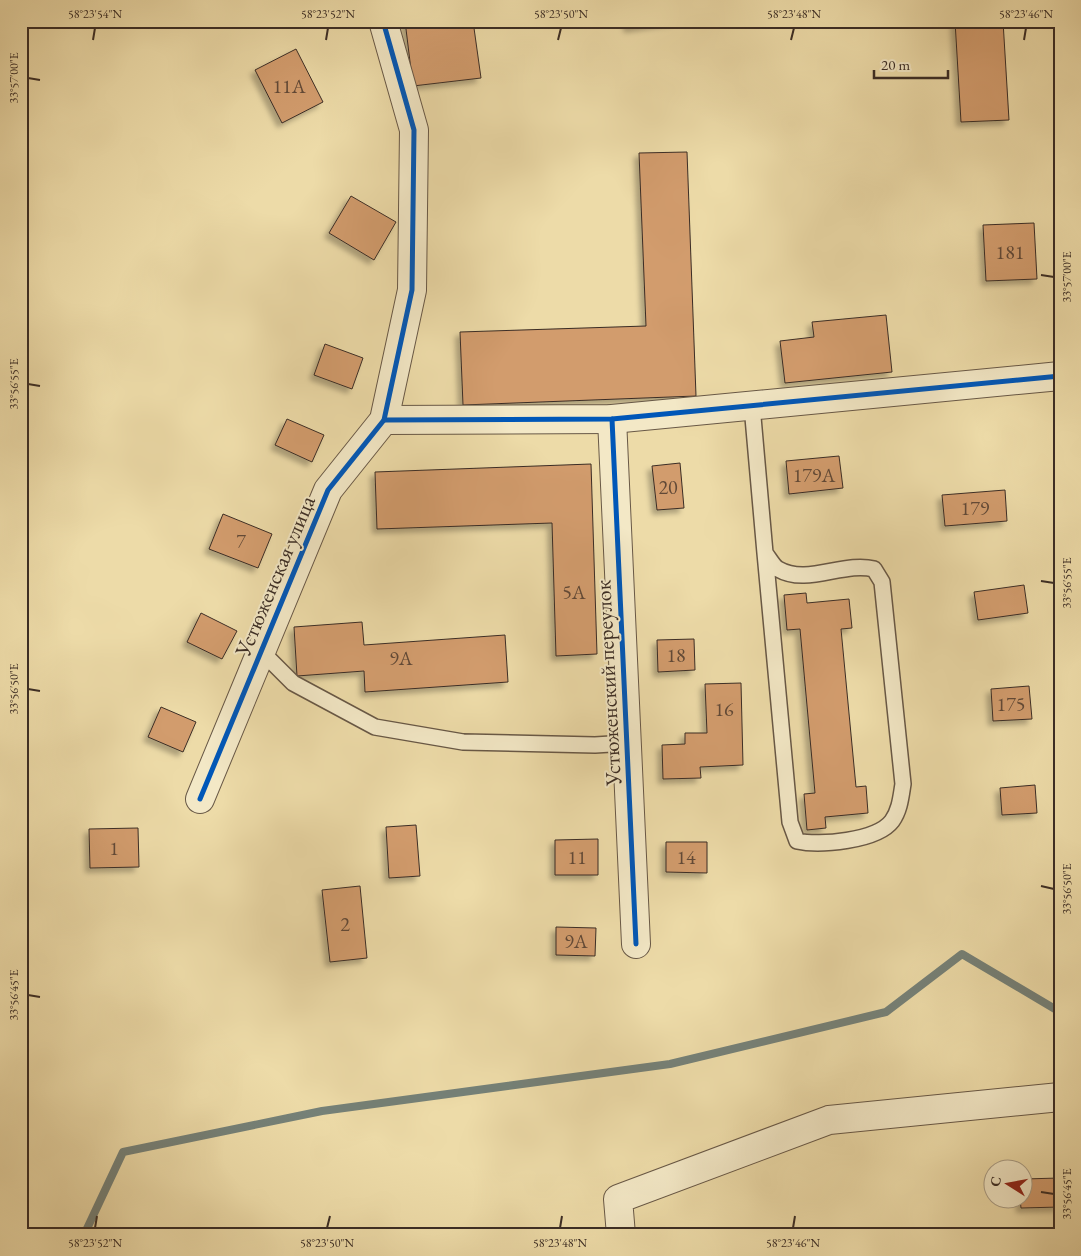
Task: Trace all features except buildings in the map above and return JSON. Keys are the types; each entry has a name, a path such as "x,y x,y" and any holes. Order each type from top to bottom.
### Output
{"street":[{"name":"Устюженская улица","path":"200,799 328,490 384,420 412,290 414,130 383,21"},
{"path":"384,420 612,419 1060,376"},
{"name":"Устюженский переулок","path":"612,419 636,944"},
{"path":"621,1235 618,1199 829,1120 1060,1096"}],"lane":[{"path":"752,406 765,553 790,822 797,841 814,845 868,836 892,822 899,807 903,784 882,582 874,569 863,566 798,575 777,568 765,553"},
{"path":"261,650 293,683 375,727 463,742 595,745 627,743"}],"waterway":[{"path":"84,1235 123,1152 322,1111 670,1064 886,1012 962,954 1060,1012"}],"cycle path":[{"path":"200,799 328,490 384,420 412,290 414,130 383,21"},
{"path":"384,420 612,419 1060,376"},
{"path":"612,419 636,944"}]}
